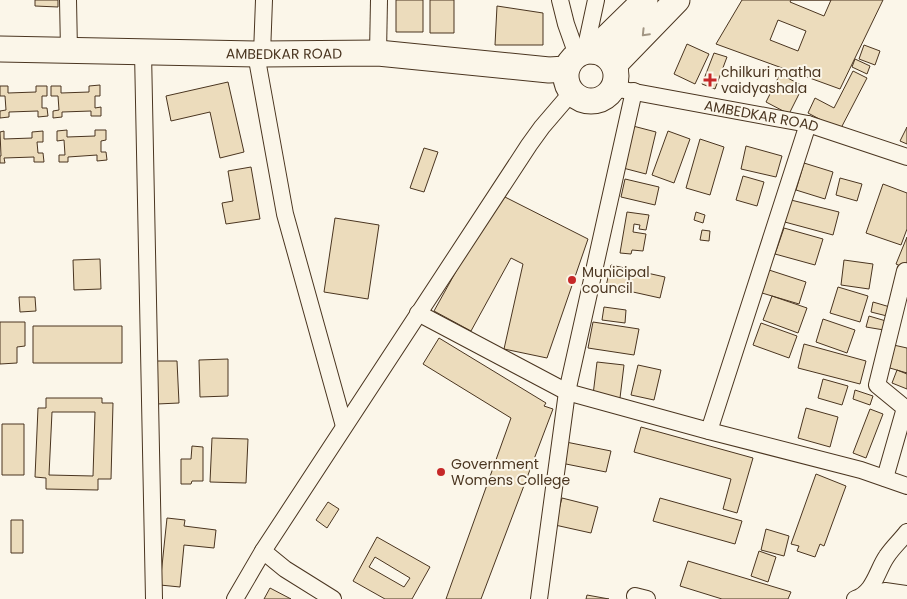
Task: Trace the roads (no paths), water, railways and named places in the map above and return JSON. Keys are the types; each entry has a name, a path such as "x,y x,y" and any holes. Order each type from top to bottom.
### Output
{"main road":[{"path":"644,0 579,64 579,98 594,100 608,94 620,81 677,0"},
{"name":"AMBEDKAR ROAD","path":"0,49 259,54 378,53 549,70 579,64"},
{"path":"579,64 602,53 609,58 620,81"}],"street":[{"path":"68,0 68,50"},
{"path":"264,0 259,54 285,214 344,426"},
{"path":"378,53 379,0"},
{"path":"560,0 579,64"},
{"path":"235,599 263,551 344,426 528,145 542,127 579,64 596,0"},
{"path":"143,52 154,599"},
{"path":"539,599 567,392 620,81"},
{"name":"AMBEDKAR ROAD","path":"620,81 808,124 907,157"},
{"path":"710,431 808,124"},
{"path":"886,478 905,408 877,385 905,271 907,272"},
{"path":"418,313 567,392 886,478 907,486"},
{"path":"858,598 875,581 886,557 907,532"},
{"path":"263,551 285,569 333,599"},
{"path":"858,598 885,591 907,594"}],"place":[{"name":"chilkuri matha vaidyashala","path":"710,80"},
{"name":"Municipal council","path":"572,280"},
{"name":"Government Womens College","path":"441,472"}]}
